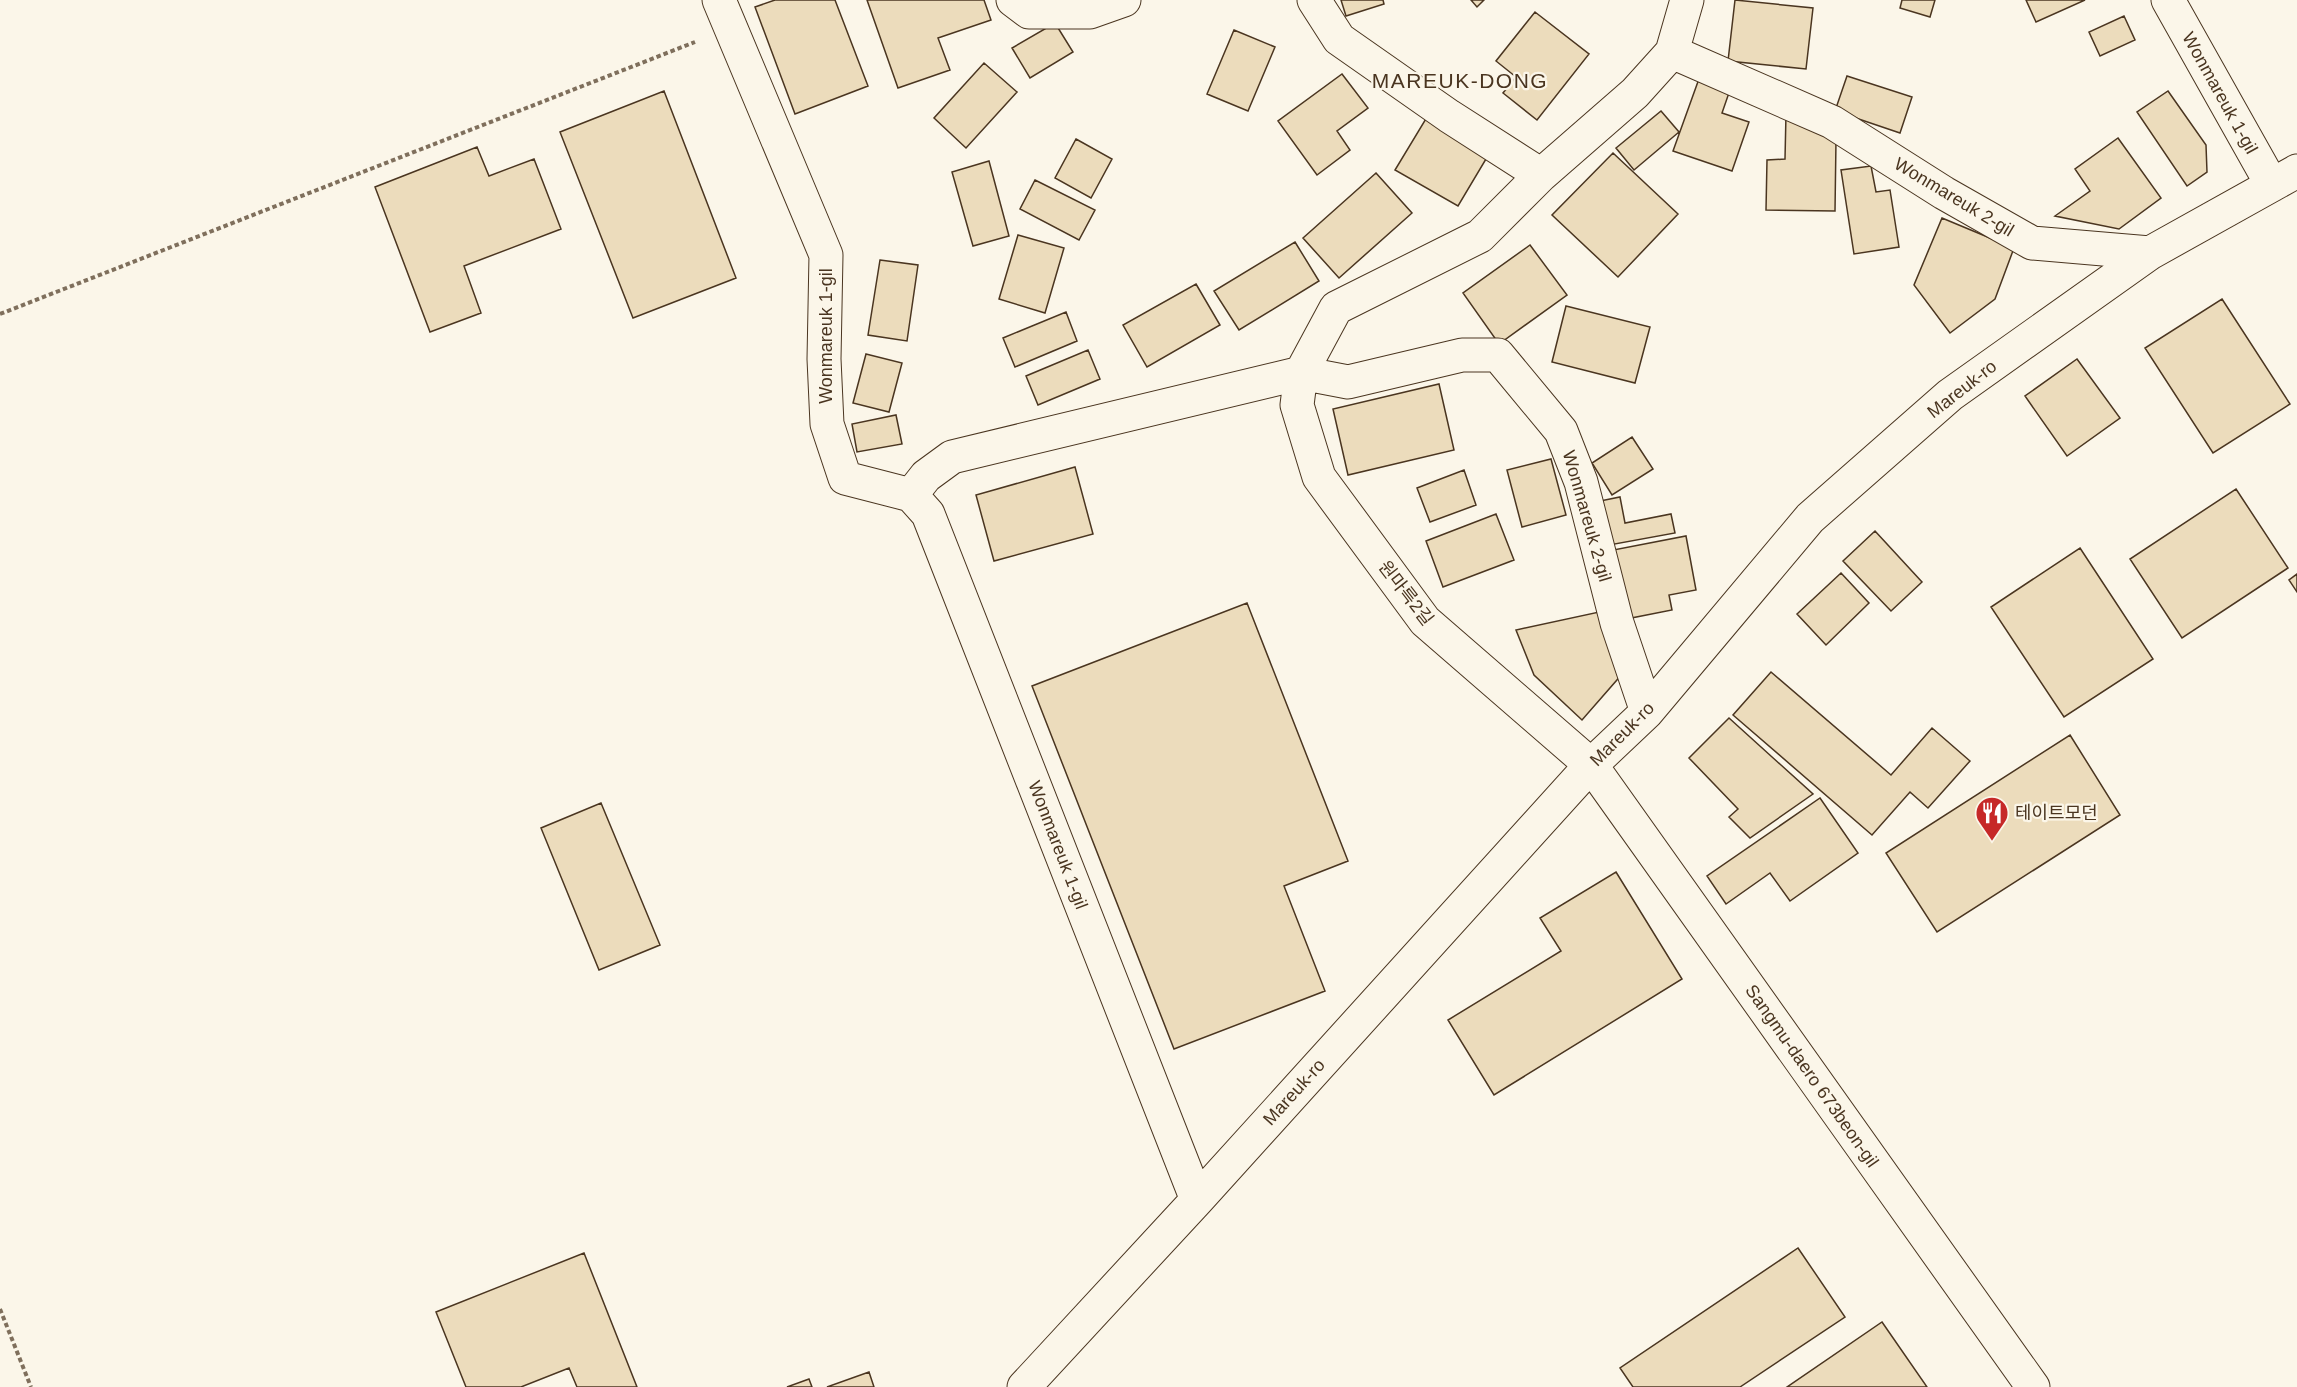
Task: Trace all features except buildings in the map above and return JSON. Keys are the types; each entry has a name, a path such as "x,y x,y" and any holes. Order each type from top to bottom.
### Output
{"street":[{"path":"1013,0 1029,12 1090,12 1124,0"},
{"path":"1314,0 1339,39 1449,116 1541,175"},
{"path":"911,495 926,476 952,457 1301,373 1336,308 1480,236 1541,175 1635,93 1672,52 1687,0"},
{"name":"Wonmareuk 1-gil","path":"2168,0 2285,178"},
{"name":"Wonmareuk 1-gil","path":"725,14 826,255 824,359 826,424 845,478 911,495 928,514 1197,1200"},
{"name":"Wonmareuk 2-gil","path":"1672,52 1832,122 1944,193 2032,243 2150,253"},
{"name":"Mareuk-ro","path":"1024,1387 1197,1200 1591,765 1647,712 1810,518 1950,395 2150,253 2285,178"},
{"name":"Wonmareuk 2-gil","path":"1301,373 1348,382 1462,355 1498,355 1561,431 1581,482 1617,623 1647,712"},
{"name":"원마륵2길","path":"1301,373 1297,405 1318,477 1425,621 1591,765"},
{"name":"Sangmu-daero 673beon-gil","path":"1591,765 2033,1387"}],"path":[{"path":"0,314 725,14"},
{"path":"0,1309 31,1387"}],"place":[{"name":"테이트모던","path":"1992,842"}],"district":[{"name":"MAREUK-DONG","path":"1460,80"}]}
